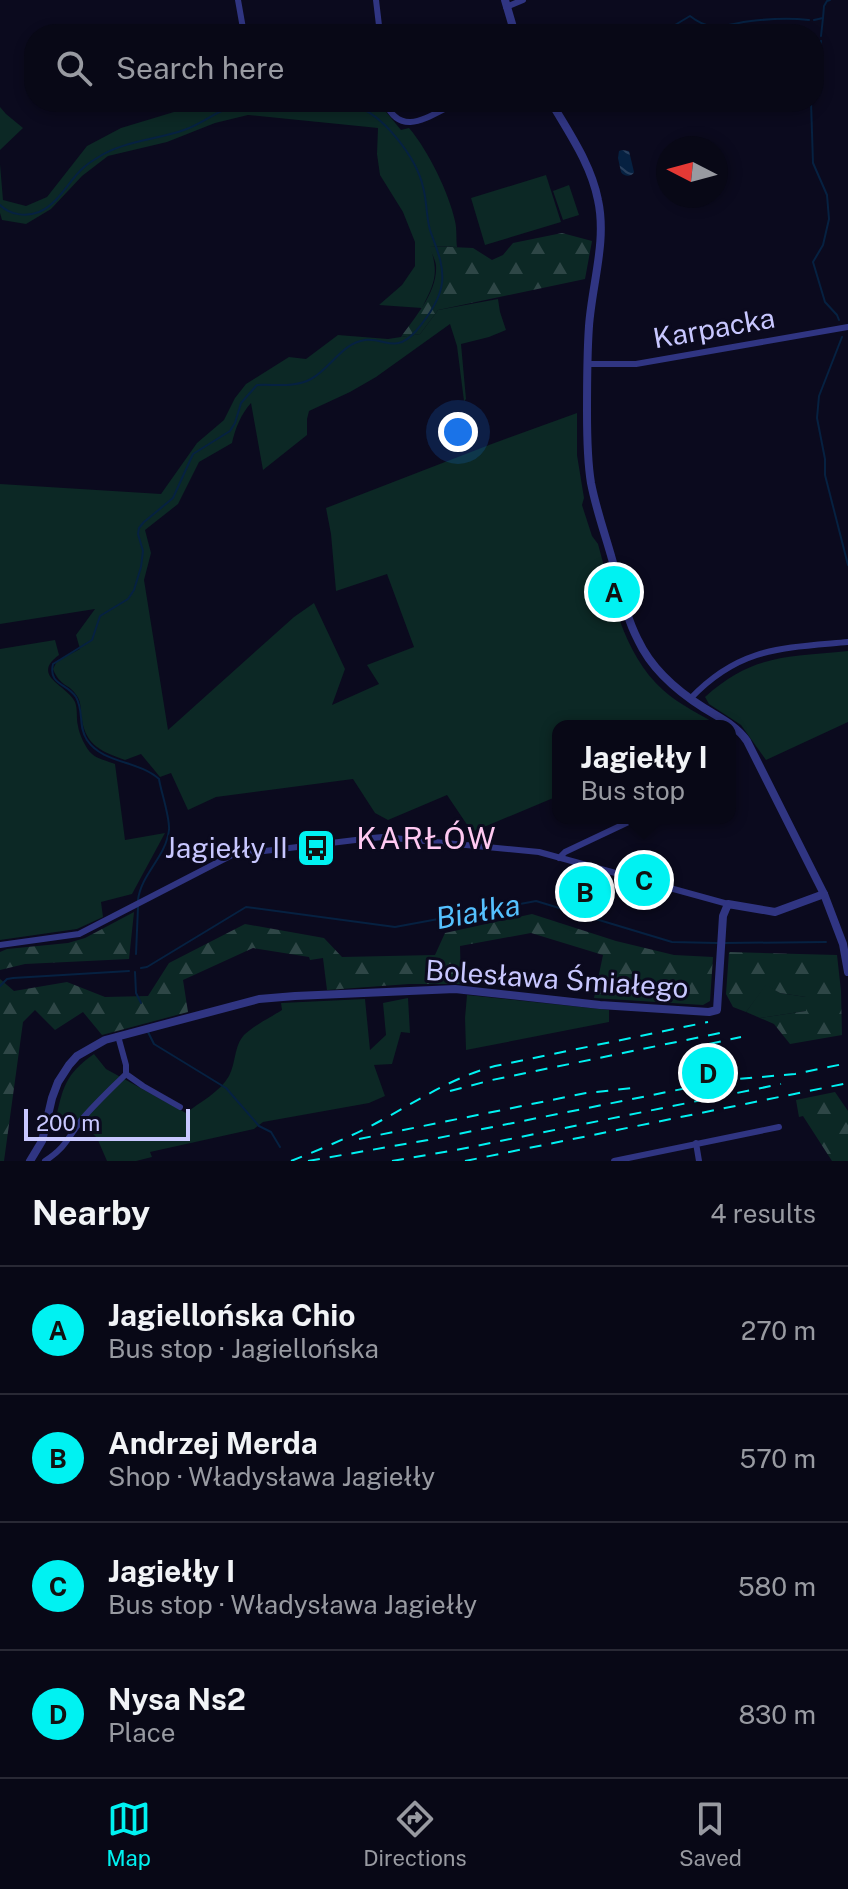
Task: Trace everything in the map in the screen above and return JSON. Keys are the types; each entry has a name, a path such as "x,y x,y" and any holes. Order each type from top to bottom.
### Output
{"street":[{"path":"238,0 242,24"},
{"path":"376,0 379,24"},
{"path":"512,24 506,3 523,0"},
{"path":"390,112 399,121 411,123 436,112"},
{"path":"557,112 595,186 602,226 587,364 590,479 630,623 641,647 659,672 690,699 724,720"},
{"name":"Karpacka","path":"587,364 636,364 848,327"},
{"path":"690,699 720,672 742,659 757,654 848,642"},
{"path":"736,730 743,736 824,894 838,929 848,972"},
{"path":"559,858 565,852 624,824"},
{"path":"0,945 79,934 232,855 372,838 539,852 728,904 775,912 824,894"},
{"name":"Bolesława Śmiałego","path":"30,1161 42,1141 52,1098 62,1073 77,1056 118,1036 266,998 455,989 600,1005 717,1010 723,916 728,904"},
{"path":"838,929 848,927"},
{"path":"45,1161 68,1142 85,1116 126,1074 118,1036"},
{"path":"126,1074 180,1107"},
{"path":"614,1161 779,1127"},
{"path":"696,1143 699,1161"}],"green space":[{"path":"0,107 23,128 0,150"},
{"path":"174,112 386,112 401,130 409,128 437,172 452,210 457,247 430,246 434,278 422,308 379,305 402,285 415,266 415,242 403,212 380,175 378,128 248,115 215,123 167,142 108,156 82,176 51,209 26,224 2,220 0,164 3,200 26,206 47,197 87,146 121,128"},
{"path":"546,175 561,222 485,245 471,198"},
{"path":"569,185 579,215 563,220 553,191"},
{"path":"562,233 592,241 585,279 438,310 420,334 401,337 433,285 436,265 429,246 473,248 492,260 503,255 513,243"},
{"path":"498,299 506,330 461,344 464,401 457,346 450,324 376,377 309,411 307,435 263,470 251,403 239,422 232,443 199,462 178,504 145,530 151,553 144,580 168,730 294,617 314,603 345,669 332,705 379,684 367,665 414,647 387,574 336,591 326,508 577,413 582,505 592,536 598,544 628,641 649,675 663,690 709,720 552,720 552,799 472,832 447,795 388,820 375,813 353,779 216,797 188,810 171,773 160,777 141,754 125,760 92,742 84,729 79,699 53,669 57,661 80,649 76,635 95,609 0,624 0,484 161,494 197,443 224,420 246,384 289,357 306,359 338,335 388,339 420,334 438,310"},
{"path":"55,640 59,655 51,662 49,675 75,702 79,729 87,749 115,764 125,840 165,833 132,894 101,902 103,917 77,929 0,940 0,649"},
{"path":"848,651 848,722 766,760 741,725 709,704 705,697 722,683 755,665 789,657"},
{"path":"134,912 129,959 25,964 0,970 0,952 85,938"},
{"path":"532,914 616,941 674,955 713,957 710,1001 703,1005 594,998 603,955 531,933 460,946 461,984 327,990 323,958 310,960 309,957 253,948 183,980 188,1012 102,1035 83,1012 55,1030 35,1010 23,1022 4,1161 0,1161 0,979 14,991 67,982 105,997 148,996 169,963 245,924 324,938 342,957 435,955 445,933"},
{"path":"729,952 837,955 842,1035 790,1044 774,1024 760,1018 806,1011 806,997 780,993 766,985 746,1012 733,1007 726,994"},
{"path":"766,984 780,993 806,997 806,1011 760,1018 746,1012"},
{"path":"467,995 609,1010 609,1022 466,1050"},
{"path":"408,998 410,1033 401,1032 392,1064 374,1065 385,1096 369,1103 263,1122 254,1129 150,1152 152,1157 136,1161 107,1161 97,1138 82,1122 55,1122 66,1083 76,1069 94,1054 106,1069 186,1113 225,1082 241,1039 252,1028 282,1010 281,1003 365,999 370,1050 386,1035 383,1003"},
{"path":"835,1092 848,1111 848,1161 832,1161 803,1116 799,1117 796,1100"}],"water":[{"path":"622,150 629,151 634,172 630,176 621,172 618,158"}],"waterway":[{"path":"814,20 823,18 824,6 830,0"},
{"path":"677,24 690,16 703,24"},
{"path":"822,24 823,18"},
{"path":"732,24 809,20"},
{"path":"0,205 18,214 39,212 57,198 84,167 107,152 184,130 219,112"},
{"path":"138,900 169,830 159,779 94,748 84,735 76,697 53,676 53,664 92,640 100,616 128,599 141,567 143,551 139,528 173,498 193,454 230,431 241,403 257,385 305,382 357,342 402,342 416,331 439,296 441,262 429,225 420,176 397,139 368,112"},
{"path":"811,112 813,163 827,195 829,219 823,245 813,262 825,302 839,320"},
{"path":"842,337 819,396 817,418 825,475 848,565"},
{"name":"Białka","path":"141,968 246,907 395,927 536,901 672,942 717,943"},
{"path":"136,954 138,907"},
{"name":"Białka","path":"724,943 826,942"},
{"name":"Białka","path":"0,986 13,978 129,971"},
{"path":"135,972 136,993 141,1003"},
{"path":"148,1032 154,1044 226,1088 259,1126 271,1132 280,1147"}],"railway":[{"path":"291,1161 360,1131 465,1076 495,1066 708,1022"},
{"path":"450,1091 720,1033"},
{"path":"709,1044 741,1037"},
{"path":"308,1161 727,1080 795,1074 848,1063"},
{"path":"465,1161 848,1083"},
{"path":"392,1161 781,1084"},
{"path":"359,1139 586,1093 633,1088"}],"place":[{"name":"Jagiellońska Chio","path":"614,592"},
{"name":"Jagiełły II","path":"316,848"},
{"name":"Jagiełły I","path":"644,880"},
{"name":"Andrzej Merda","path":"585,892"},
{"name":"Nysa Ns2","path":"708,1073"}],"district":[{"name":"KARŁÓW","path":"427,839"}]}
